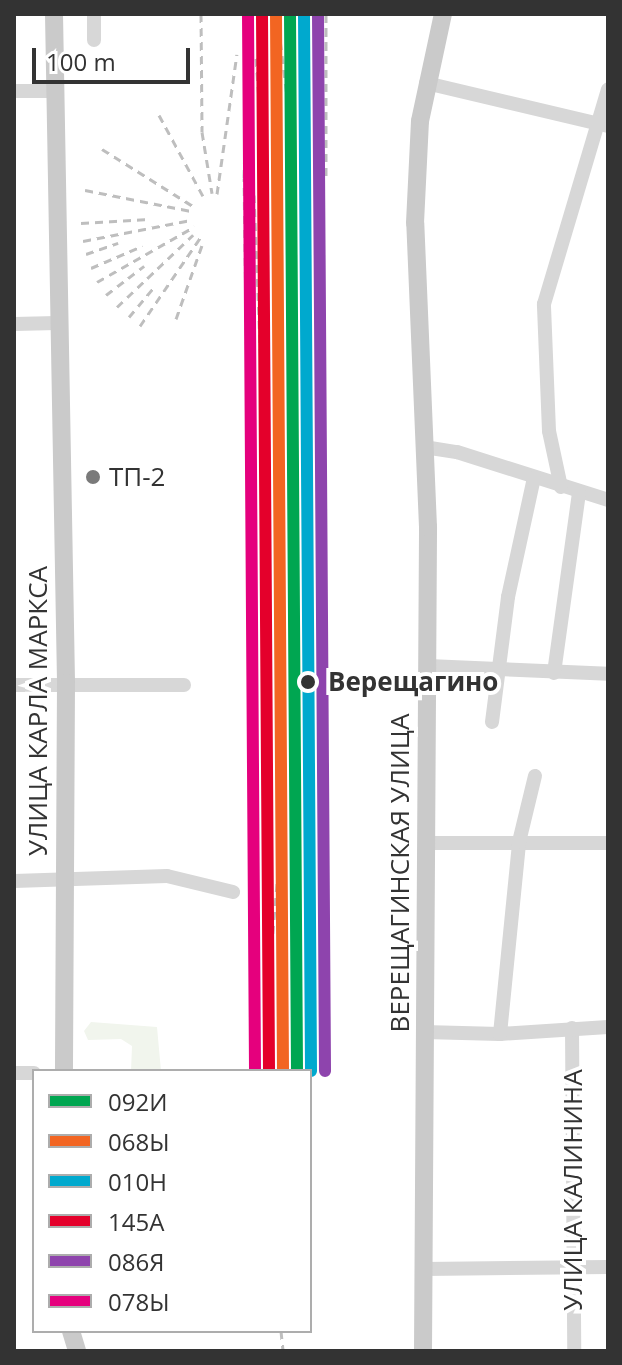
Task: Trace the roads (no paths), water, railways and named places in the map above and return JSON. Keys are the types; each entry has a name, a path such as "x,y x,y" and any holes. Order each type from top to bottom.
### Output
{"main road":[{"name":"УЛИЦА КАРЛА МАРКСА","path":"54,14 57,323 66,683 64,1069"},
{"name":"ВЕРЕЩАГИНСКАЯ УЛИЦА","path":"423,1351 428,666 424,447 415,223 426,83 443,14"}],"street":[{"path":"94,14 94,40"},
{"path":"426,83 602,125"},
{"path":"561,487 549,431 545,295 602,125 608,89"},
{"path":"14,91 55,91"},
{"path":"14,324 57,323"},
{"path":"424,447 457,452 608,500"},
{"path":"492,722 497,668 534,478"},
{"path":"554,673 579,493"},
{"path":"428,666 608,674"},
{"path":"14,685 184,685"},
{"path":"500,1034 519,842 535,776"},
{"path":"426,843 608,843"},
{"path":"14,881 179,877 233,892"},
{"path":"424,1032 500,1034 608,1027"},
{"name":"УЛИЦА КАЛИНИНА","path":"572,1028 574,1351"},
{"path":"424,1269 608,1267"}],"railway":[{"path":"201,14 202,132 212,193"},
{"path":"247,391 244,178 249,14"},
{"path":"277,14 290,122"},
{"path":"326,14 326,176"},
{"path":"217,194 237,54"},
{"path":"256,58 267,217"},
{"path":"159,115 203,196"},
{"path":"102,149 193,206"},
{"path":"85,190 191,211"},
{"path":"254,195 262,392"},
{"path":"81,223 149,219"},
{"path":"83,241 191,220"},
{"path":"97,282 194,227"},
{"path":"117,307 193,235"},
{"path":"140,326 202,235"},
{"path":"86,254 118,243"},
{"path":"176,319 202,245"},
{"path":"91,268 142,246"},
{"path":"106,295 144,266"},
{"path":"129,317 155,286"},
{"path":"267,1069 268,989 285,789"},
{"path":"279,988 280,1069"},
{"path":"281,1333 283,1351"}],"place":[{"name":"ТП-2","path":"93,477"},
{"name":"Верещагино","path":"308,682"}]}
